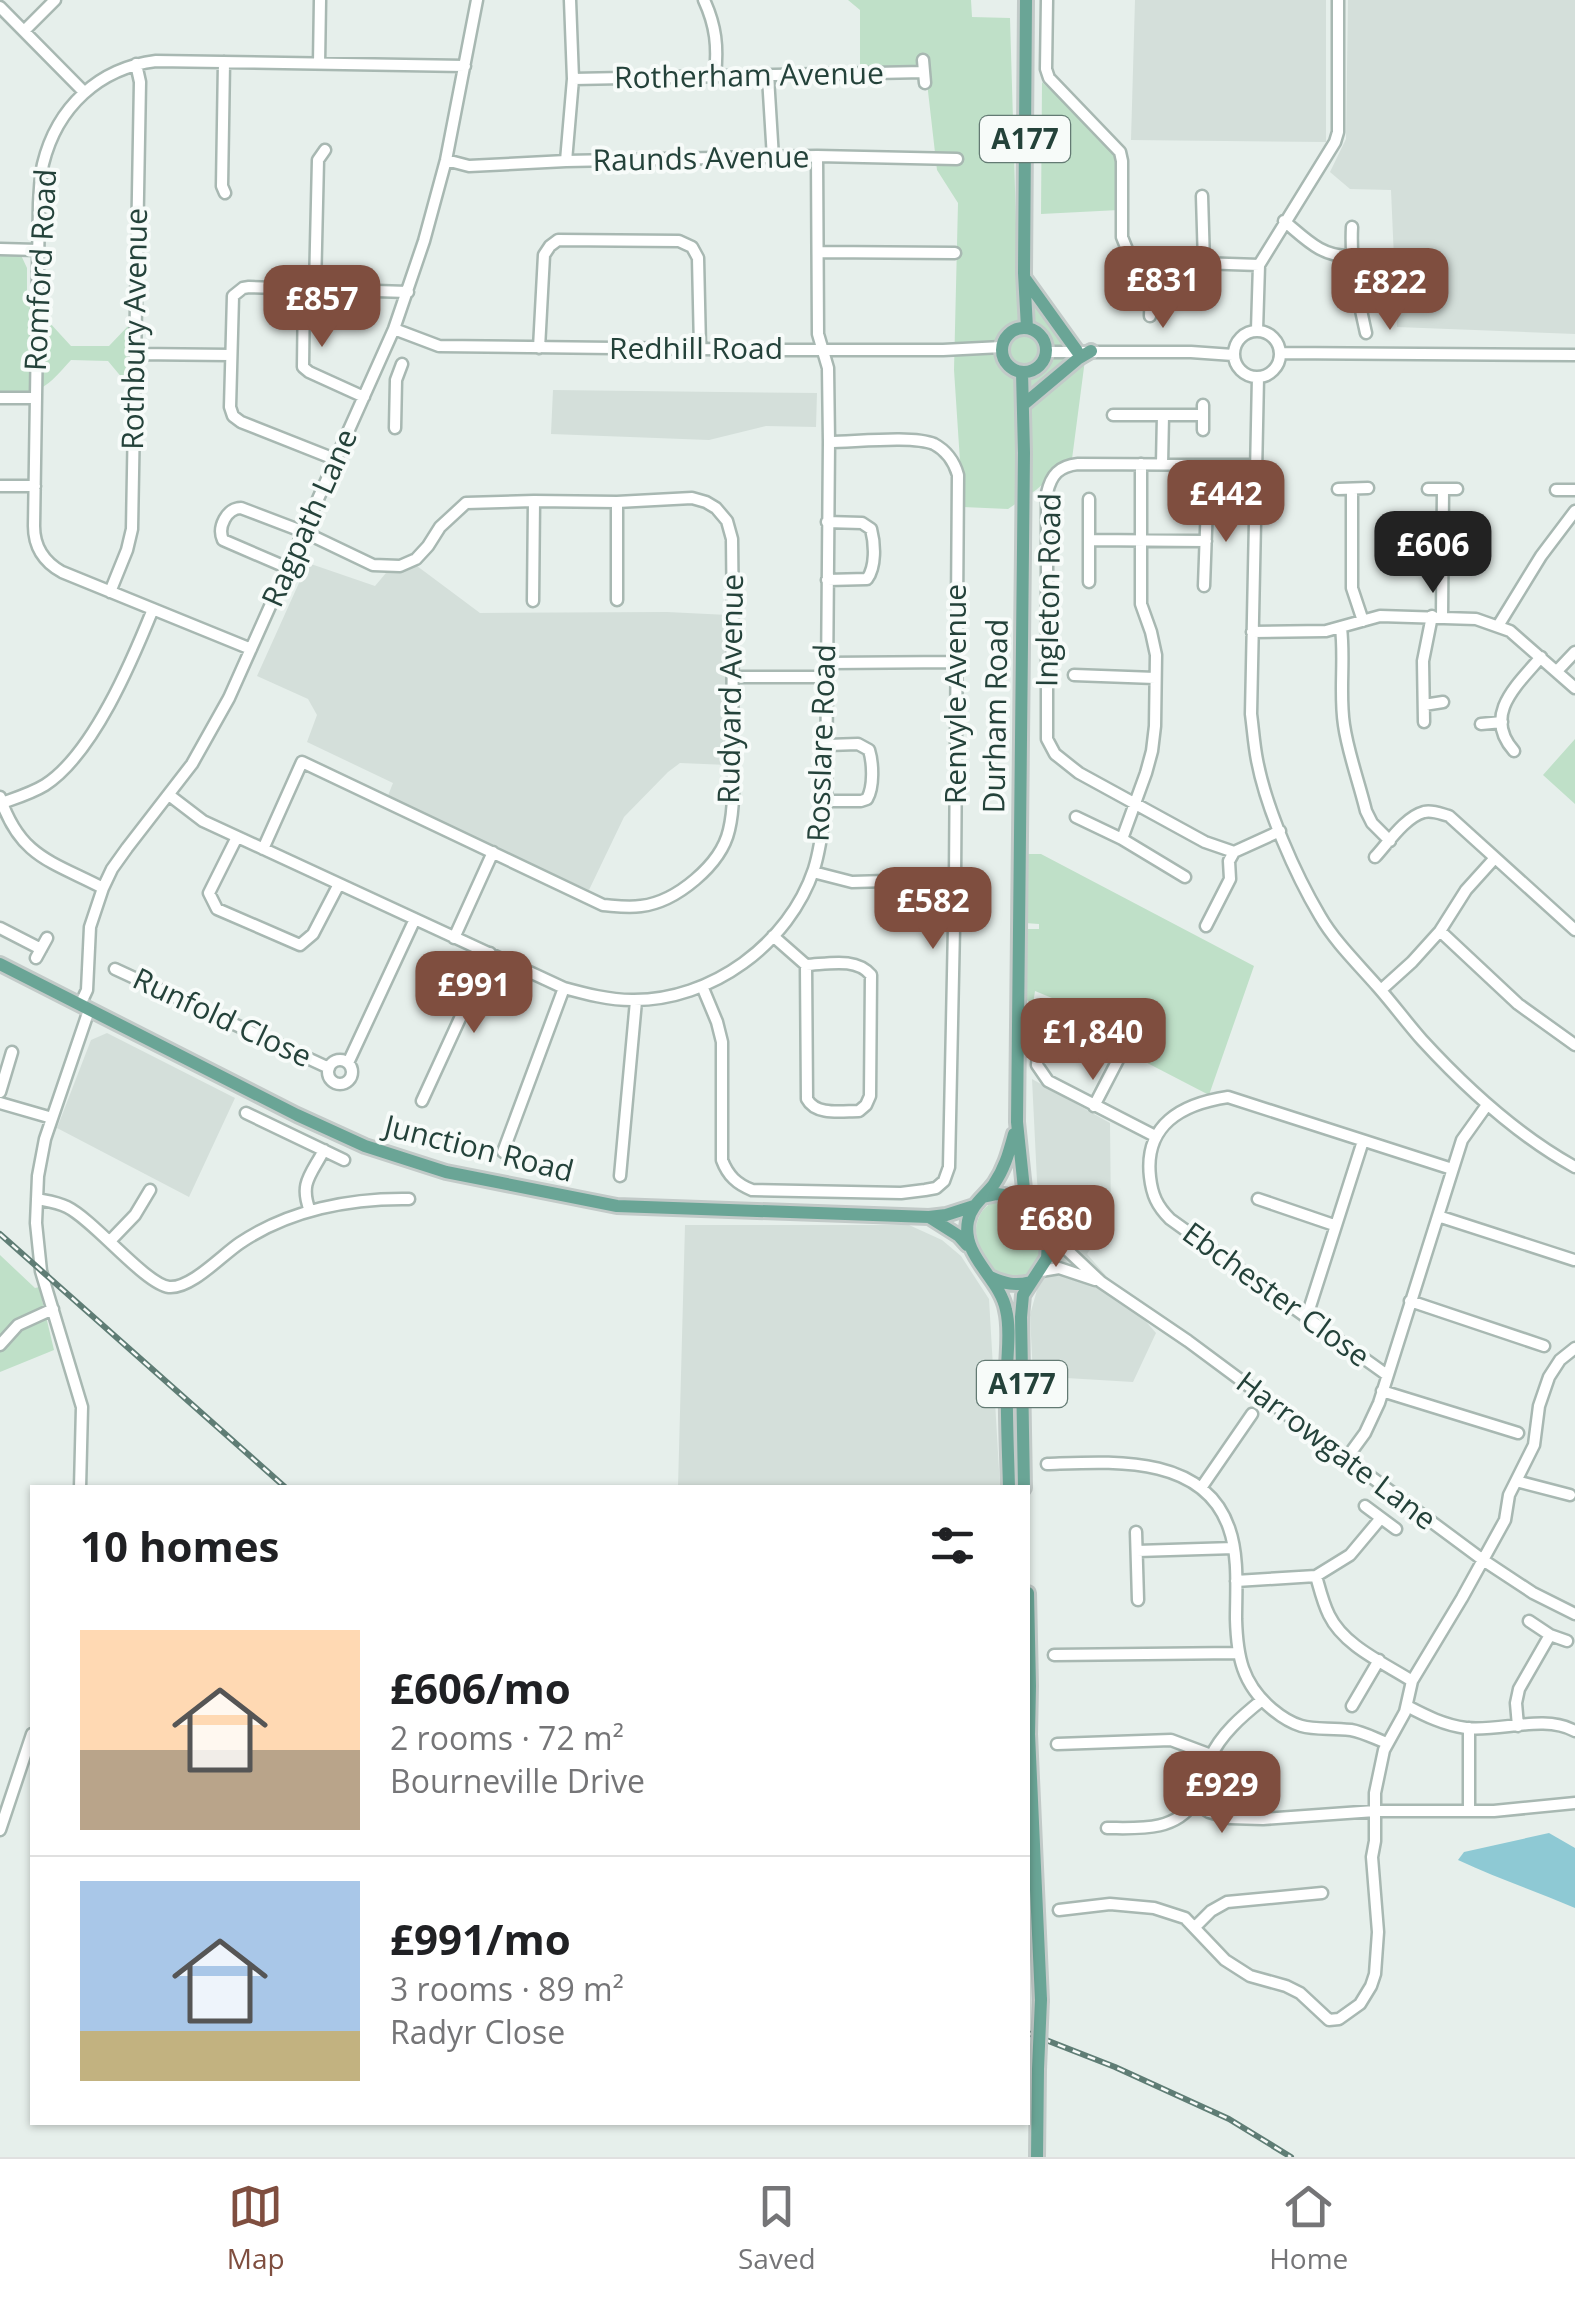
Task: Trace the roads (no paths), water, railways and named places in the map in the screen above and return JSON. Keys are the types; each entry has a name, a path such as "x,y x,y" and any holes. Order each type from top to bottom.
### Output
{"main road":[{"name":"A177","path":"1026,0 1027,328"},
{"path":"1024,278 1084,351 1024,405"},
{"path":"1027,328 1042,338 1046,352 1040,364 1022,372 1008,366 1002,348 1012,331 1027,328"},
{"name":"Durham Road","path":"1022,372 1017,1122 1028,1207 1042,1227"},
{"name":"Junction Road","path":"0,964 314,1123 365,1146 446,1172 616,1206 929,1216 978,1202"},
{"name":"Durham Road","path":"972,1251 967,1236 968,1219 1007,1160 1017,1122"},
{"path":"978,1202 997,1194 1016,1198 1028,1207"},
{"path":"929,1216 959,1236 990,1277 1004,1284 1019,1285 1036,1276 1047,1258 1048,1242 1042,1227"},
{"name":"A177","path":"1024,1485 1021,1317 1024,1295 1036,1276"},
{"name":"A177","path":"990,1277 1006,1306 1008,1326 1009,1485"},
{"path":"1030,1758 1040,2000 1037,2157"}],"street":[{"path":"24,32 56,0"},
{"path":"319,64 320,0"},
{"name":"Ragpath Lane","path":"80,1485 82,1408 41,1271 36,1223 38,1176 85,1007 90,928 112,869 192,764 218,718 394,329 446,160 477,0"},
{"path":"566,161 573,80 570,0"},
{"path":"704,0 718,48 714,75"},
{"path":"1046,0 1046,69 1050,78 1120,152 1122,237 1128,252 1140,261 1259,265"},
{"path":"1257,330 1259,265 1338,132 1338,0"},
{"path":"0,7 84,92"},
{"name":"Romford Road","path":"252,649 62,572 45,560 34,534 34,398 43,165 61,122 84,92 106,76 136,64 156,61 465,66"},
{"path":"224,62 222,186 226,193"},
{"name":"Rothbury Avenue","path":"110,592 132,529 140,82 136,64"},
{"name":"Rotherham Avenue","path":"573,80 924,72"},
{"path":"768,77 772,158"},
{"path":"325,150 318,160 303,367 364,398"},
{"name":"Raunds Avenue","path":"446,160 469,166 818,156 957,158"},
{"name":"Rosslare Road","path":"168,796 203,821 564,988 636,1000 680,993 702,986 745,962 774,936 790,918 813,872 822,842 826,801 829,442 828,368 818,334 818,156"},
{"path":"1202,196 1204,263"},
{"path":"1284,222 1322,252 1351,256"},
{"path":"1352,228 1351,256 1366,333"},
{"path":"540,348 544,255 550,246 558,240 627,239 678,240 692,247 698,258 700,348"},
{"path":"0,249 38,250"},
{"path":"820,252 955,253"},
{"path":"1150,316 1152,262"},
{"path":"337,460 236,419 230,406 231,302 237,292 248,287 408,292"},
{"name":"Redhill Road","path":"394,329 438,346 1002,348"},
{"path":"1257,330 1273,337 1280,353 1275,369 1258,378 1240,370 1233,355 1239,338 1257,330"},
{"path":"1046,352 1233,355"},
{"path":"1280,353 1575,355"},
{"path":"134,354 230,354"},
{"path":"395,428 397,376 402,364"},
{"path":"378,366 397,376"},
{"path":"1258,378 1252,714 1257,760 1271,811 1308,896 1342,947 1422,1040 1487,1104 1512,1126 1575,1167"},
{"path":"0,398 34,398"},
{"path":"1113,415 1163,416 1203,410 1203,430"},
{"path":"1162,464 1163,416"},
{"name":"Renvyle Avenue","path":"702,986 722,1042 722,1160 738,1184 752,1190 900,1193 936,1188 944,1181 949,1167 955,878 958,475 949,456 931,443 829,442"},
{"path":"1122,839 1152,751 1156,678 1152,632 1141,604 1141,464"},
{"name":"Ingleton Road","path":"1234,852 1205,842 1080,774 1055,754 1047,739 1048,493 1050,480 1066,465 1254,465"},
{"path":"0,486 34,486"},
{"path":"1352,488 1352,588 1363,621"},
{"path":"1338,489 1368,488"},
{"path":"1428,489 1457,489"},
{"path":"1424,722 1423,661 1437,617 1443,489"},
{"path":"1556,490 1575,490"},
{"name":"Rudyard Avenue","path":"264,849 302,762 603,905 644,906 669,898 710,864 729,830 732,539 727,521 706,502 692,498 466,503 440,526 416,560 400,566 373,565 241,508 228,513 220,530 223,540 288,568"},
{"path":"1089,499 1089,582"},
{"path":"533,600 534,501"},
{"path":"617,600 618,502"},
{"path":"1204,586 1207,503"},
{"path":"1498,626 1540,556 1575,511"},
{"path":"827,522 862,523 871,529 873,568 868,579 827,580"},
{"path":"1089,540 1206,541"},
{"path":"103,888 24,843 8,820 1,800 44,785 73,757 121,683 154,609"},
{"path":"1252,632 1341,628 1380,616 1476,619 1510,632 1575,688"},
{"path":"1341,628 1344,726 1366,811 1390,841"},
{"path":"1557,671 1575,652"},
{"path":"1514,752 1502,732 1506,698 1541,657"},
{"path":"826,663 956,662"},
{"path":"1074,675 1156,678"},
{"path":"733,677 826,677"},
{"path":"1424,705 1443,702"},
{"path":"1481,724 1502,722"},
{"path":"826,801 867,799 871,790 869,750 858,744 828,745"},
{"path":"1375,857 1419,814 1430,811 1449,816 1575,930"},
{"path":"1076,817 1185,877"},
{"path":"1206,926 1230,879 1229,861 1234,852 1280,830"},
{"path":"237,837 209,894 217,909 300,945 313,934 339,884"},
{"path":"454,938 493,852"},
{"path":"1381,990 1440,932 1466,890 1494,859"},
{"path":"813,872 852,882 955,878"},
{"name":"Runfold Close","path":"329,1068 330,1079 341,1085 353,1074 348,1063 415,920"},
{"path":"0,928 38,954 47,938"},
{"path":"1440,932 1518,1004 1575,1045"},
{"path":"774,936 806,965 855,963 871,975 870,1096 859,1111 819,1110 807,1099 806,965"},
{"path":"422,1102 490,954"},
{"name":"Runfold Close","path":"115,969 329,1068"},
{"path":"503,1152 564,988"},
{"path":"619,1176 636,1000"},
{"path":"1049,1015 1041,1028 1037,1065 1048,1081 1155,1136 1180,1112 1228,1098 1452,1169"},
{"path":"0,1092 12,1052"},
{"path":"1094,1106 1122,1052"},
{"name":"Runfold Close","path":"329,1068 337,1060 348,1063"},
{"path":"0,1103 52,1118"},
{"path":"1346,1459 1366,1432 1379,1404 1462,1140 1487,1104"},
{"path":"246,1113 344,1160"},
{"name":"Ebchester Close","path":"1155,1136 1148,1157 1151,1189 1158,1207 1386,1375"},
{"path":"1307,1316 1363,1141"},
{"path":"310,1210 305,1186 324,1150"},
{"path":"110,1241 135,1214 150,1190"},
{"path":"37,1199 68,1207 152,1280 173,1287 187,1284 251,1236 310,1210 377,1198 409,1198"},
{"path":"1258,1200 1268,1209 1334,1225"},
{"path":"1438,1216 1574,1260"},
{"name":"Harrowgate Lane","path":"1042,1227 1101,1282 1483,1560 1575,1614"},
{"name":"Harrowgate Lane","path":"1036,1276 1058,1268 1101,1282"},
{"path":"1410,1302 1544,1346"},
{"path":"0,1345 18,1325 54,1309"},
{"path":"1059,1910 1110,1904 1154,1908 1185,1918 1226,1960 1250,1976 1300,1993 1329,2020 1339,2019 1360,2004 1376,1974 1378,1932 1372,1857 1379,1770 1387,1743 1407,1706 1412,1681 1504,1520 1509,1495 1534,1445 1539,1406 1549,1377 1560,1360 1575,1348"},
{"path":"1560,1360 1575,1366"},
{"path":"1382,1391 1518,1433"},
{"path":"1201,1488 1252,1414"},
{"path":"1047,1464 1144,1465 1174,1473 1201,1488 1225,1519 1234,1548 1237,1652 1262,1700 1289,1721 1307,1728 1355,1731 1387,1743"},
{"path":"1516,1481 1570,1495"},
{"path":"1365,1506 1396,1529"},
{"path":"1236,1581 1316,1576 1350,1555 1381,1518"},
{"path":"1136,1532 1138,1600"},
{"path":"1137,1551 1234,1548"},
{"path":"1316,1576 1334,1624 1354,1644 1412,1681"},
{"path":"1530,1621 1567,1640"},
{"path":"1518,1726 1519,1689 1550,1634"},
{"path":"1054,1655 1237,1652"},
{"path":"1352,1706 1379,1660"},
{"path":"1107,1828 1150,1828 1175,1820 1194,1802 1211,1755 1235,1722 1262,1700"},
{"path":"1407,1706 1445,1724 1470,1728 1552,1724 1575,1732"},
{"path":"1469,1810 1470,1728"},
{"path":"0,1830 30,1740"},
{"path":"1056,1744 1171,1740 1211,1755"},
{"path":"1194,1802 1210,1812 1242,1819 1494,1810 1575,1803"},
{"path":"1195,1927 1211,1910 1228,1902 1322,1893"}],"water":[{"path":"1549,1833 1575,1848 1575,1908 1458,1860 1464,1852"}],"railway":[{"path":"0,1234 283,1485"},
{"path":"1030,2034 1229,2119 1291,2157"}]}
